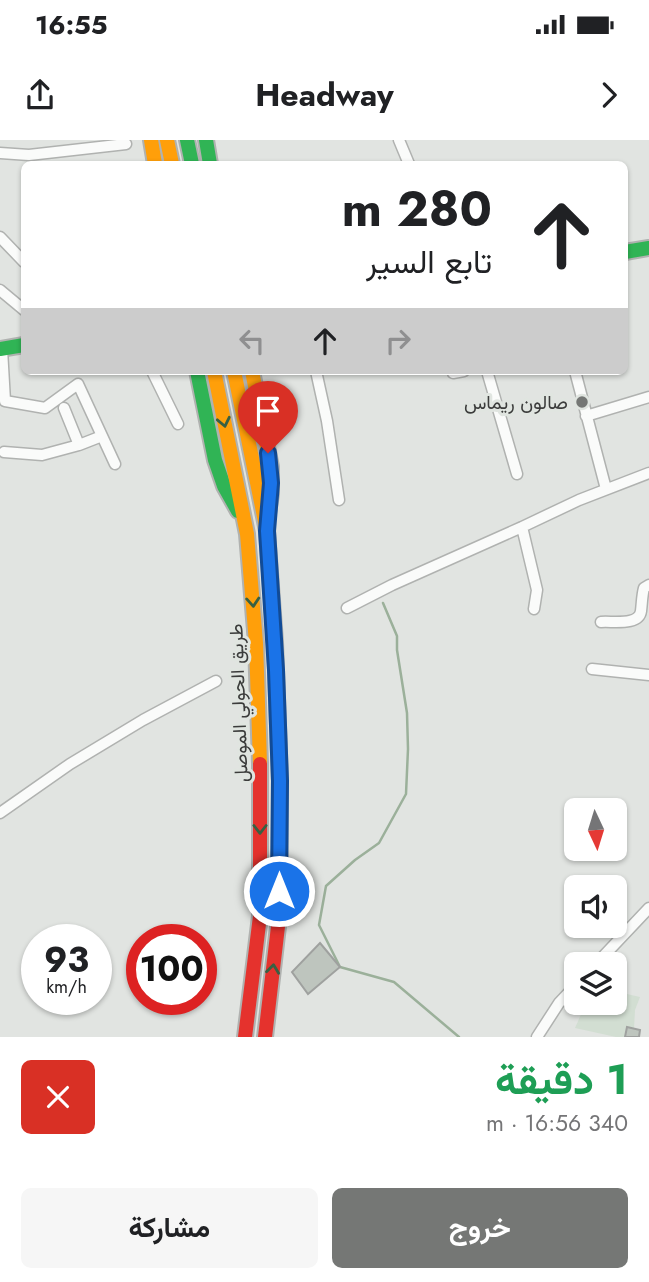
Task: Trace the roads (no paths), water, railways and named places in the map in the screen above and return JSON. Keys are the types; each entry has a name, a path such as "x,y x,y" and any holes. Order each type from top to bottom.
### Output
{"main road":[{"path":"151,140 154,161"},
{"path":"167,140 171,161"},
{"path":"187,140 191,161"},
{"path":"206,140 210,161"},
{"path":"628,252 649,248"},
{"path":"1,349 21,346"},
{"path":"198,375 219,474 247,534"},
{"name":"طريق الحولي الموصل","path":"215,375 247,534 256,643 261,782 260,916 245,1037"},
{"name":"طريق الحولي الموصل","path":"235,375 267,531 275,642 280,795 279,918 265,1037"},
{"path":"253,375 271,467 267,531"}],"street":[{"path":"399,140 408,161"},
{"path":"0,153 29,155 126,144"},
{"path":"0,237 21,259"},
{"path":"0,290 21,308"},
{"path":"1,349 5,401 46,408 78,384 115,464"},
{"path":"154,375 178,424"},
{"path":"317,375 339,500"},
{"path":"488,375 517,474"},
{"path":"576,375 606,489"},
{"path":"586,416 649,397"},
{"path":"64,408 79,445"},
{"path":"4,452 42,455 102,436"},
{"path":"347,608 579,500 649,473"},
{"path":"522,527 537,590 534,609"},
{"path":"601,622 637,619 641,614 644,588 649,586"},
{"path":"592,669 649,675"},
{"path":"0,813 70,764 143,720 216,681"},
{"path":"607,952 649,908"},
{"path":"537,1037 564,998"}],"waterway":[{"path":"383,603 397,636 407,713 406,794 379,843 326,886 319,925 340,967 394,982 459,1037"}],"place":[{"name":"صالون ريماس","path":"582,402"}]}
